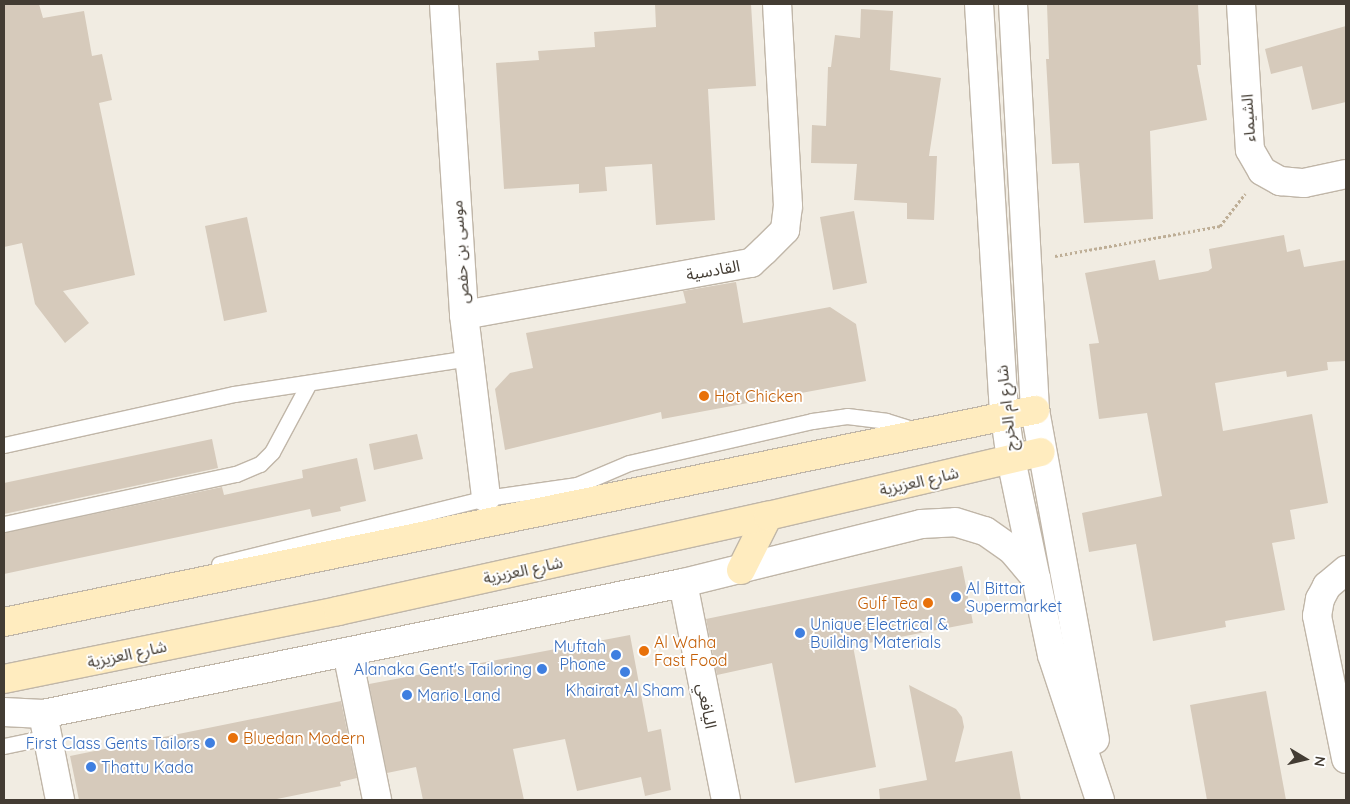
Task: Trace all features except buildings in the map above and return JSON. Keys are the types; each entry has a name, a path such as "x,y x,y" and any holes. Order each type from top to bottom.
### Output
{"main road":[{"path":"4,622 1035,410"},
{"name":"شارع العزيزية","path":"4,679 338,611 768,516 1041,452"},
{"path":"741,570 768,516"}],"street":[{"name":"موسى بن حفص","path":"444,4 464,315 486,498"},
{"name":"القادسية","path":"464,315 751,263 764,251 785,230 788,206 777,4"},
{"name":"شارع ام الخرج","path":"979,4 1005,417 1011,459 1052,655 1100,800"},
{"name":"شارع ام الخرج","path":"1013,4 1035,410 1041,452 1105,800"},
{"name":"الشيماء","path":"1241,4 1250,150 1262,171"},
{"path":"1262,171 1280,181 1304,183 1346,174"},
{"path":"4,712 45,726 347,652 741,570 921,524 956,522 985,531 1012,550 1036,579"},
{"path":"1346,570 1327,586 1320,599 1317,616 1346,759"},
{"name":"اليافعي","path":"683,583 726,800"},
{"path":"347,652 377,800"},
{"path":"45,726 60,800"}],"lane":[{"path":"4,445 234,394 469,358"},
{"path":"4,524 236,474 260,464 272,452 309,383"},
{"path":"184,586 221,563 486,498 577,485 629,463 812,421 847,416 886,421 925,433"},
{"path":"4,746 45,726"}],"path":[{"path":"1027,261 1220,226 1262,171"}],"place":[{"name":"Hot Chicken","path":"704,396"},
{"name":"Al Bittar Supermarket","path":"956,597"},
{"name":"Gulf Tea","path":"928,603"},
{"name":"Unique Electrical & Building Materials","path":"800,633"},
{"name":"Al Waha Fast Food","path":"644,651"},
{"name":"Muftah Phone","path":"616,655"},
{"name":"Alanaka Gent's Tailoring","path":"542,669"},
{"name":"Khairat Al Sham","path":"625,672"},
{"name":"Mario Land","path":"407,695"},
{"name":"Bluedan Modern","path":"233,738"},
{"name":"First Class Gents Tailors","path":"210,743"},
{"name":"Thattu Kada","path":"91,767"}]}
